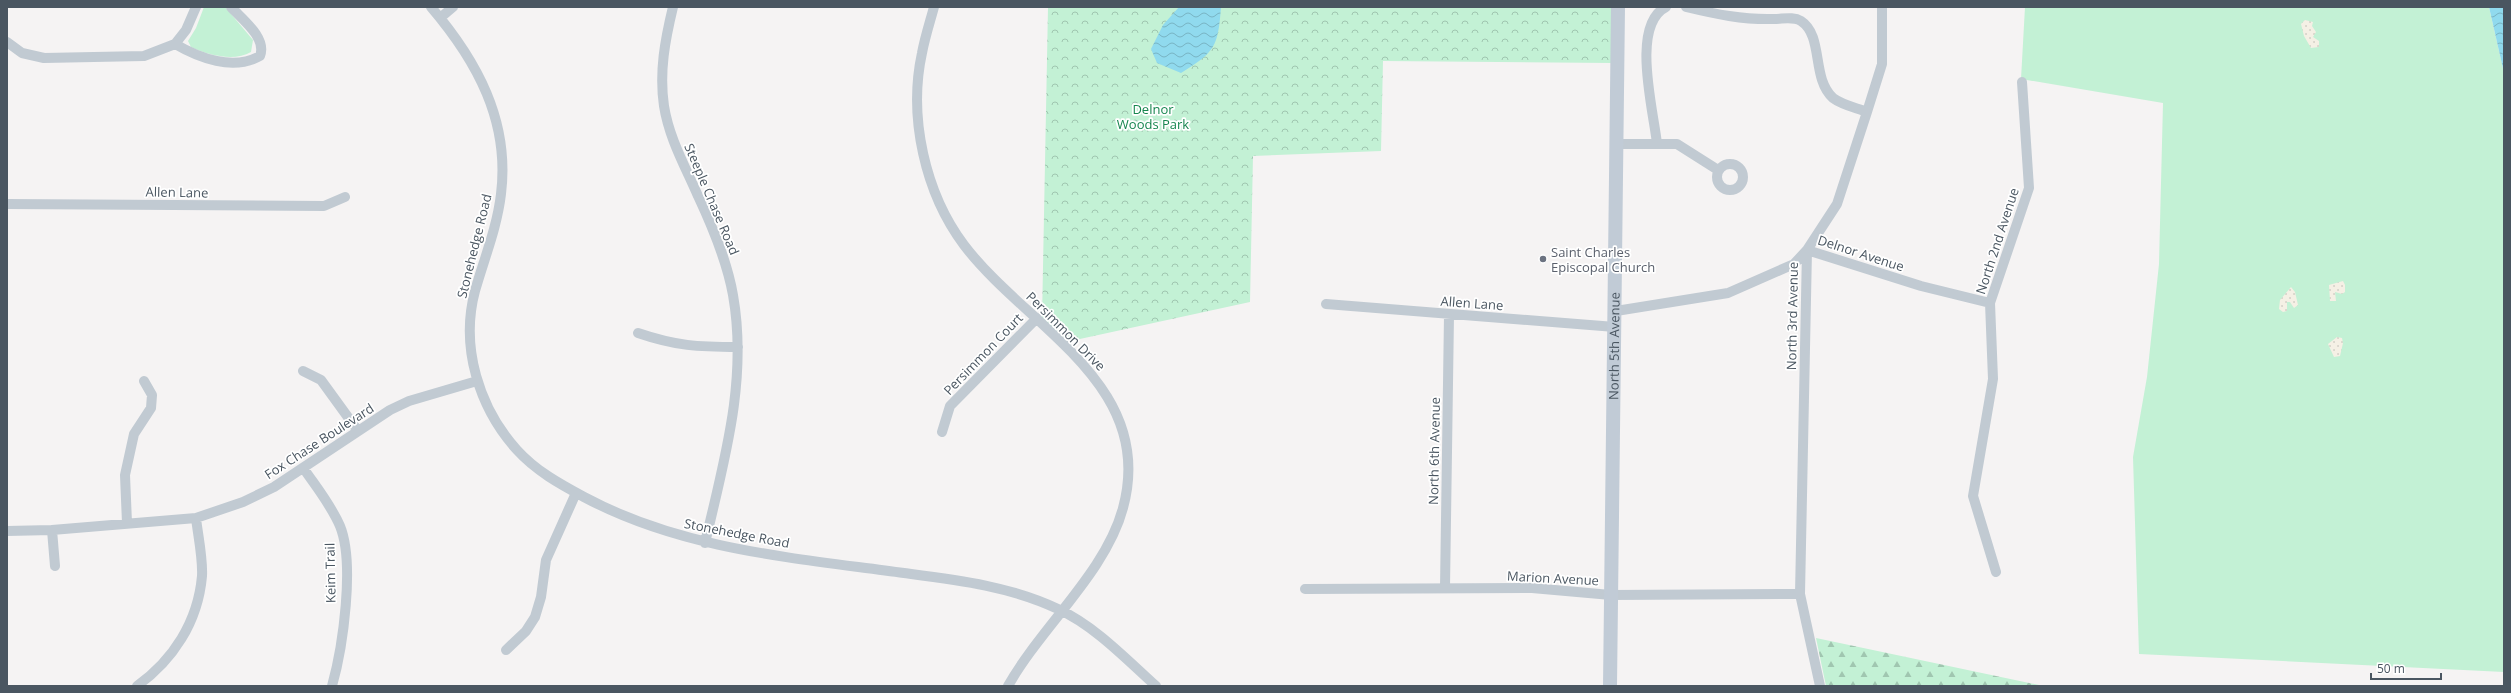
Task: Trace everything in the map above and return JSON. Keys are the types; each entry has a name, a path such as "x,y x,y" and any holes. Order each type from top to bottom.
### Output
{"main road":[{"name":"North 5th Avenue","path":"1610,686 1616,311 1618,7"}],"street":[{"path":"7,42 22,53 44,58 144,56 176,44 186,30 196,7"},
{"path":"176,44 207,60 230,62 253,60 260,56 262,49 259,39 231,7"},
{"name":"Stonehedge Road","path":"431,7 454,35 482,79 491,103 500,154 502,192 472,310 471,354 477,382 500,427 517,451 543,473 576,493 634,521 705,543 747,551 987,584 1060,610 1096,634 1156,686"},
{"path":"440,18 454,7"},
{"name":"Steeple Chase Road","path":"673,7 663,54 662,81 664,106 673,141 718,241 725,264 737,318 738,347 734,417 705,543"},
{"name":"Persimmon Drive","path":"934,7 921,54 918,93 920,140 929,176 944,210 964,245 990,274 1037,318 1101,384 1124,430 1128,454 1128,481 1117,528 1110,545 1060,610 1008,686"},
{"path":"1657,144 1646,67 1646,49 1653,22 1666,7"},
{"path":"1686,7 1728,17 1748,19 1794,18 1802,22 1812,33 1822,81 1827,89 1839,101 1867,112"},
{"name":"North 3rd Avenue","path":"1820,686 1800,594 1807,250 1837,204 1882,64 1882,7"},
{"name":"North 2nd Avenue","path":"1996,572 1972,496 1993,379 1990,303 2029,188 2022,82"},
{"path":"1616,144 1677,144 1718,170"},
{"name":"Allen Lane","path":"7,204 324,206 344,197"},
{"name":"Delnor Avenue","path":"1616,311 1728,293 1794,264 1807,250 1921,286 1990,303"},
{"name":"Allen Lane","path":"1326,304 1449,315 1615,327"},
{"name":"North 6th Avenue","path":"1445,588 1449,315"},
{"name":"Persimmon Court","path":"942,432 950,406 1037,318"},
{"path":"638,333 663,342 694,348 738,347"},
{"path":"303,371 321,380 358,431"},
{"path":"127,523 125,476 134,434 151,408 152,395 144,381"},
{"name":"Fox Chase Boulevard","path":"7,531 52,530 196,518 243,502 304,469 390,410 409,401 477,382"},
{"name":"Keim Trail","path":"304,469 332,508 345,544 346,593 339,661 332,686"},
{"path":"506,650 526,631 535,617 541,597 546,560 576,493"},
{"path":"137,686 156,672 180,643 195,611 202,576 196,518"},
{"path":"52,530 55,566"},
{"name":"Marion Avenue","path":"1305,589 1532,588 1611,595 1800,594"}],"green space":[{"path":"204,7 226,8 253,40 251,52 237,57 229,57 205,53 191,47 188,41 196,28"},
{"name":"Delnor Woods Park","path":"1048,7 1613,7 1612,63 1383,61 1381,151 1253,156 1250,302 1066,342 1042,319"},
{"path":"2025,7 2489,7 2504,73 2504,672 2139,654 2133,457 2147,377 2159,264 2163,103 2021,79"},
{"path":"1816,638 2044,686 1826,686"}],"sand":[{"path":"2305,20 2313,22 2312,26 2316,32 2313,37 2319,41 2319,47 2311,48 2304,36 2301,24"},
{"path":"2343,281 2345,285 2345,292 2342,294 2335,292 2336,301 2330,301 2329,285"},
{"path":"2291,287 2295,292 2298,305 2294,308 2290,302 2287,302 2287,311 2283,312 2279,309 2280,300"},
{"path":"2337,337 2342,338 2343,343 2340,356 2334,357 2328,344"}],"water":[{"path":"1179,7 1221,7 1218,31 1213,47 1201,59 1181,73 1157,63 1151,49 1163,25"},
{"path":"2489,7 2504,7 2504,73"}],"place":[{"name":"Saint Charles Episcopal Church","path":"1543,259"}]}
